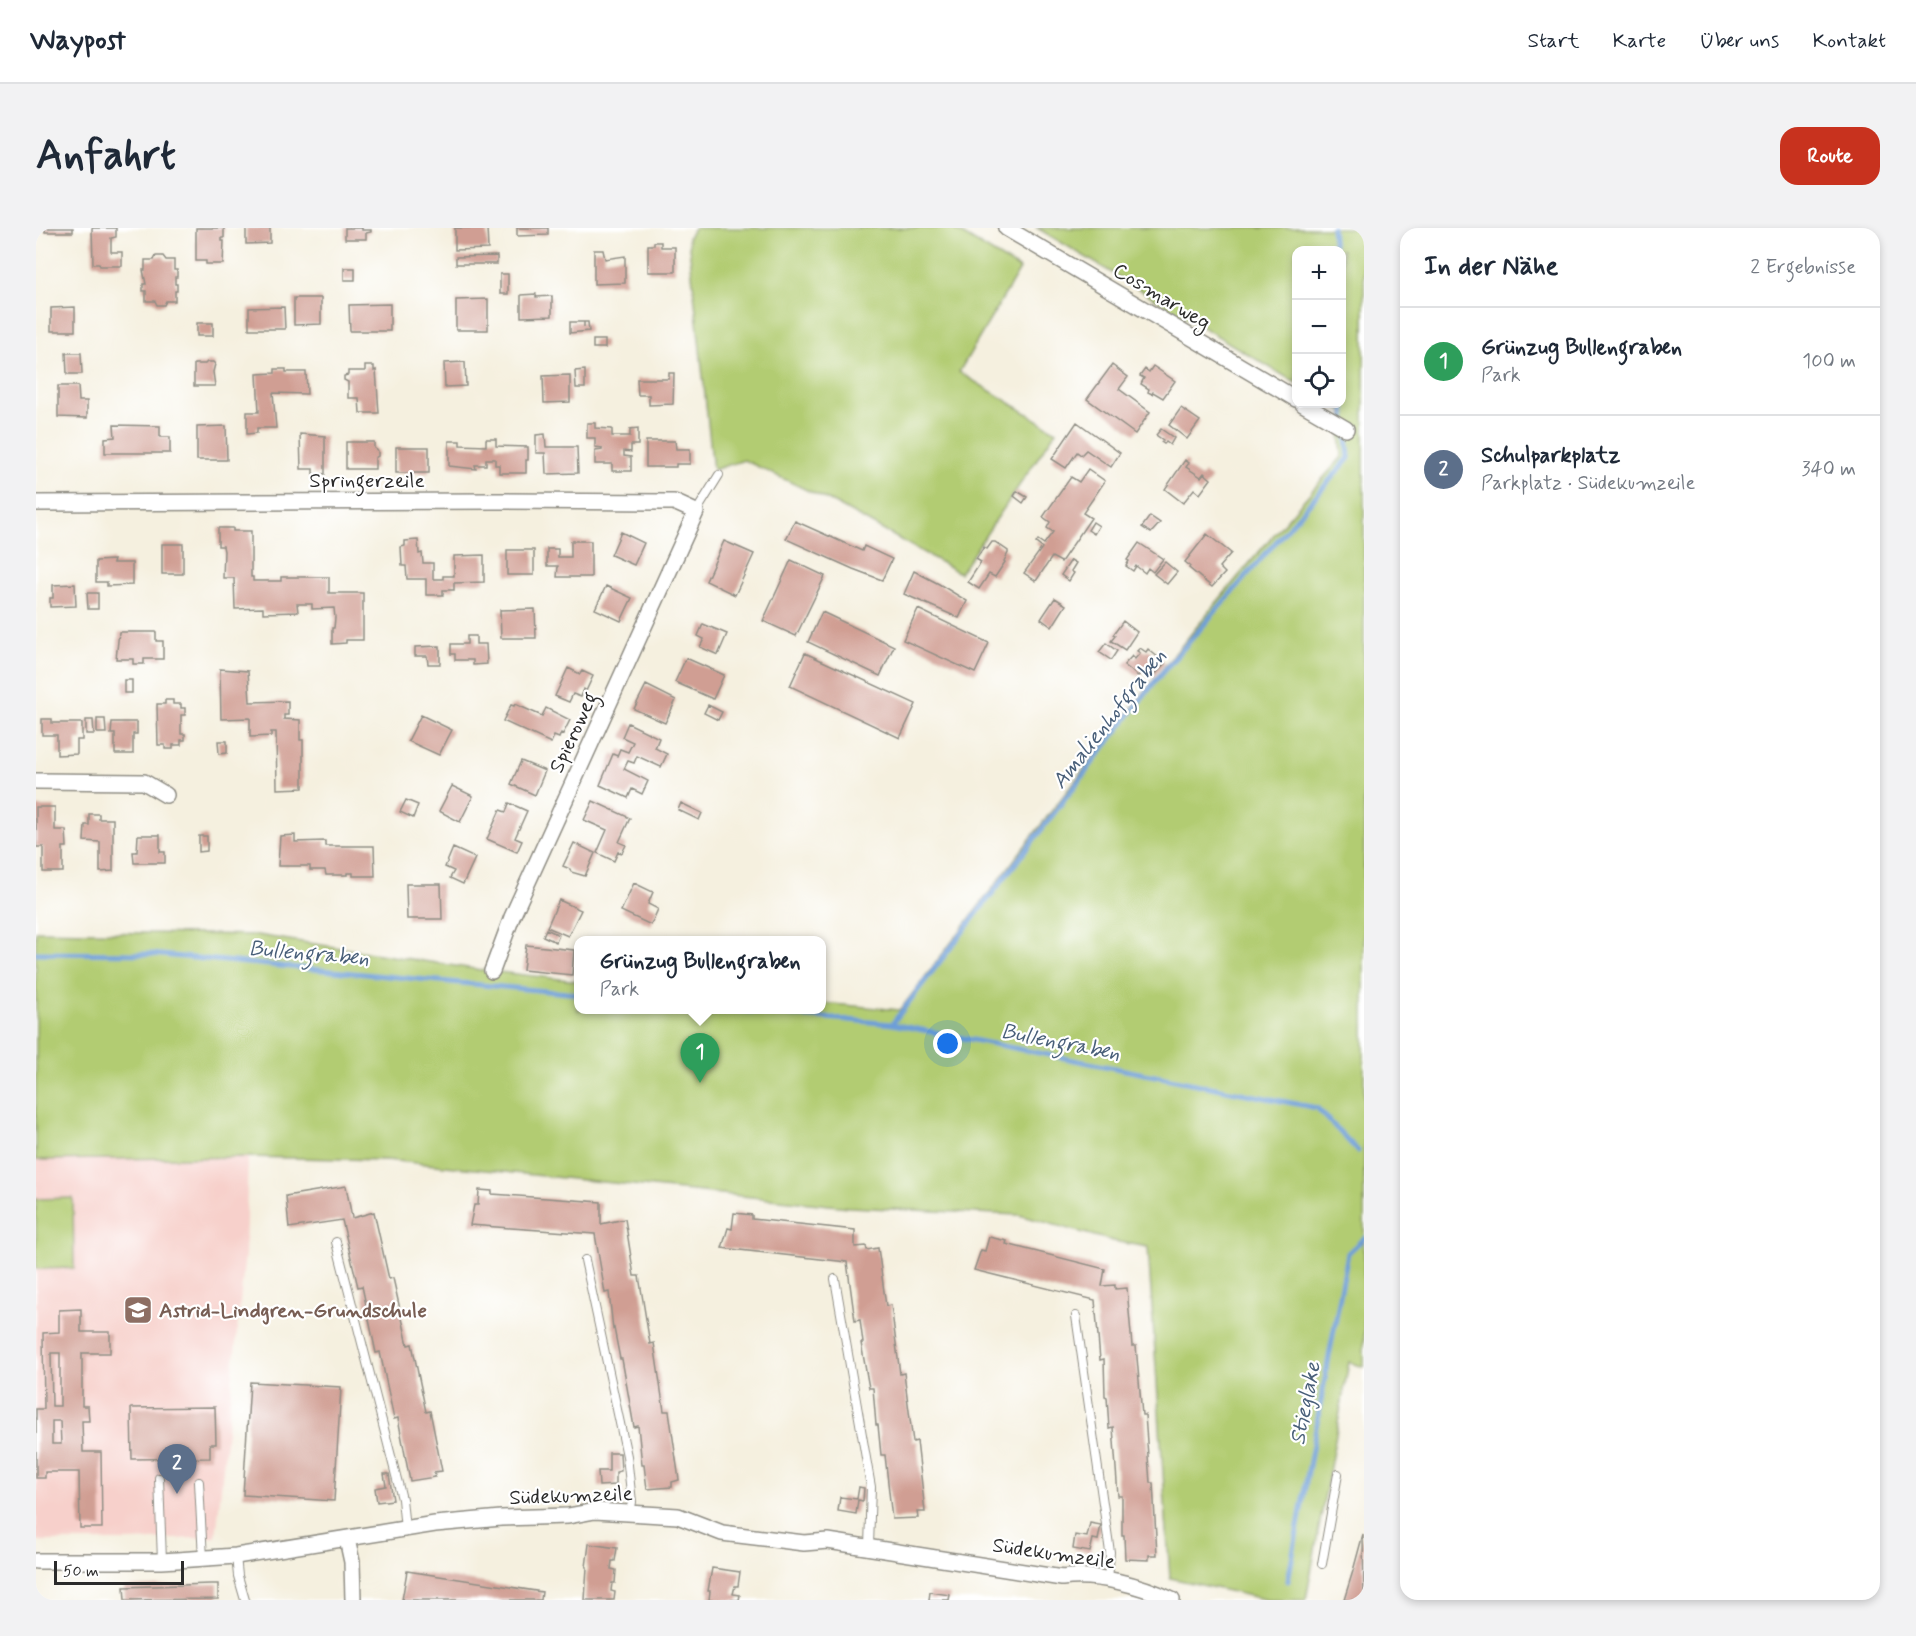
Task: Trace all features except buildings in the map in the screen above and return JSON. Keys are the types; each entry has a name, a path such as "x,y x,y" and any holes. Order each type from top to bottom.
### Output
{"street":[{"name":"Cosmarweg","path":"1006,228 1292,397"},
{"path":"1311,408 1346,429"},
{"name":"Springerzeile","path":"36,503 674,502 696,512"},
{"name":"Spieroweg","path":"492,971 512,916 696,512"},
{"path":"36,781 144,782 166,795"},
{"name":"Südekumzeile","path":"36,1561 162,1561 236,1556 468,1520 568,1516 596,1511 678,1516 722,1533 804,1543 828,1540 1062,1578 1077,1575 1148,1588 1172,1600"},
{"path":"347,1539 352,1562 353,1600"}],"lane":[{"path":"696,512 719,475"},
{"path":"336,1242 402,1499 405,1529"},
{"path":"585,1260 627,1456 632,1502 630,1513"},
{"path":"835,1279 872,1487 869,1546"},
{"path":"1076,1316 1110,1552 1108,1581"},
{"path":"1322,1564 1338,1474"},
{"path":"159,1478 162,1561"},
{"path":"199,1482 203,1558"},
{"path":"236,1556 238,1576 245,1600"}],"shaded area":[{"name":"Astrid-Lindgren-Grundschule","path":"248,1157 245,1254 216,1537 130,1541 36,1541 36,1160"}],"green space":[{"path":"694,228 952,228 1020,269 959,372 1056,431 960,573 836,504 744,460 713,470 688,237"},
{"path":"1037,228 1364,228 1364,1367 1349,1362 1306,1600 1268,1600 1170,1578 1148,1247 1113,1241 1019,1215 849,1207 386,1160 248,1157 36,1160 36,931 257,935 481,970 574,981 574,1014 826,1014 826,1003 900,1010 1170,659 1342,457 1340,432 1343,411 1338,408 1346,408 1346,246 1292,246 1292,381"},
{"path":"73,1198 74,1268 36,1269 36,1199"}],"waterway":[{"name":"Amalienhofgraben","path":"1332,228 1334,246"},
{"name":"Amalienhofgraben","path":"1344,408 1345,418"},
{"name":"Amalienhofgraben","path":"892,1024 1161,674 1349,458 1347,438"},
{"name":"Bullengraben","path":"36,953 151,954 574,994"},
{"name":"Bullengraben","path":"782,1014 892,1024 1317,1108 1358,1151"},
{"name":"Stieglake","path":"1288,1581 1348,1253 1364,1238"}],"place":[{"name":"Grünzug Bullengraben","path":"700,1083"},
{"name":"Astrid-Lindgren-Grundschule","path":"138,1310"},
{"name":"Schulparkplatz","path":"177,1494"}]}
